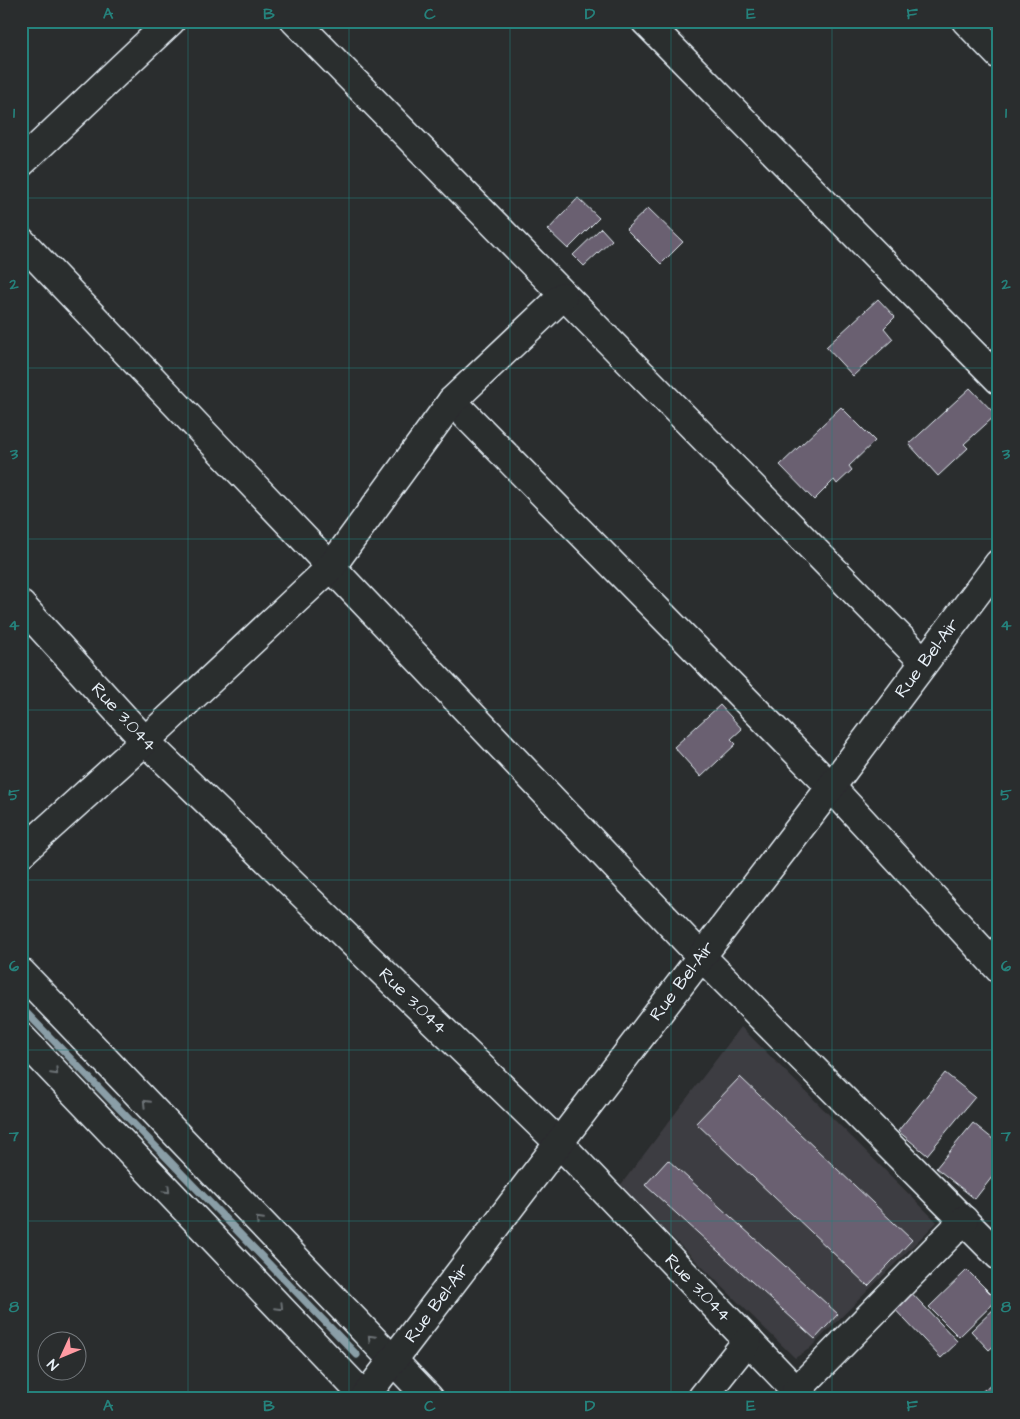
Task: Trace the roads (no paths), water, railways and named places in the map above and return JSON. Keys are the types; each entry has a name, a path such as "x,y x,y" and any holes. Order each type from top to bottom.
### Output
{"street":[{"path":"21,163 171,21"},
{"path":"295,21 924,662"},
{"path":"645,21 999,380"},
{"path":"966,21 999,55"},
{"path":"21,241 702,956 999,1256"},
{"path":"21,853 145,741 331,567 452,400 563,296"},
{"path":"452,400 831,787 999,969"},
{"name":"Rue Bel-Air","path":"365,1397 831,787 999,563"},
{"name":"Rue 3.044","path":"21,605 145,741 559,1143 799,1394"},
{"path":"21,972 430,1398"},
{"path":"21,1037 365,1397"},
{"path":"799,1394 964,1220"},
{"path":"702,1398 748,1340"}],"waterway":[{"path":"21,1007 357,1355"}]}
